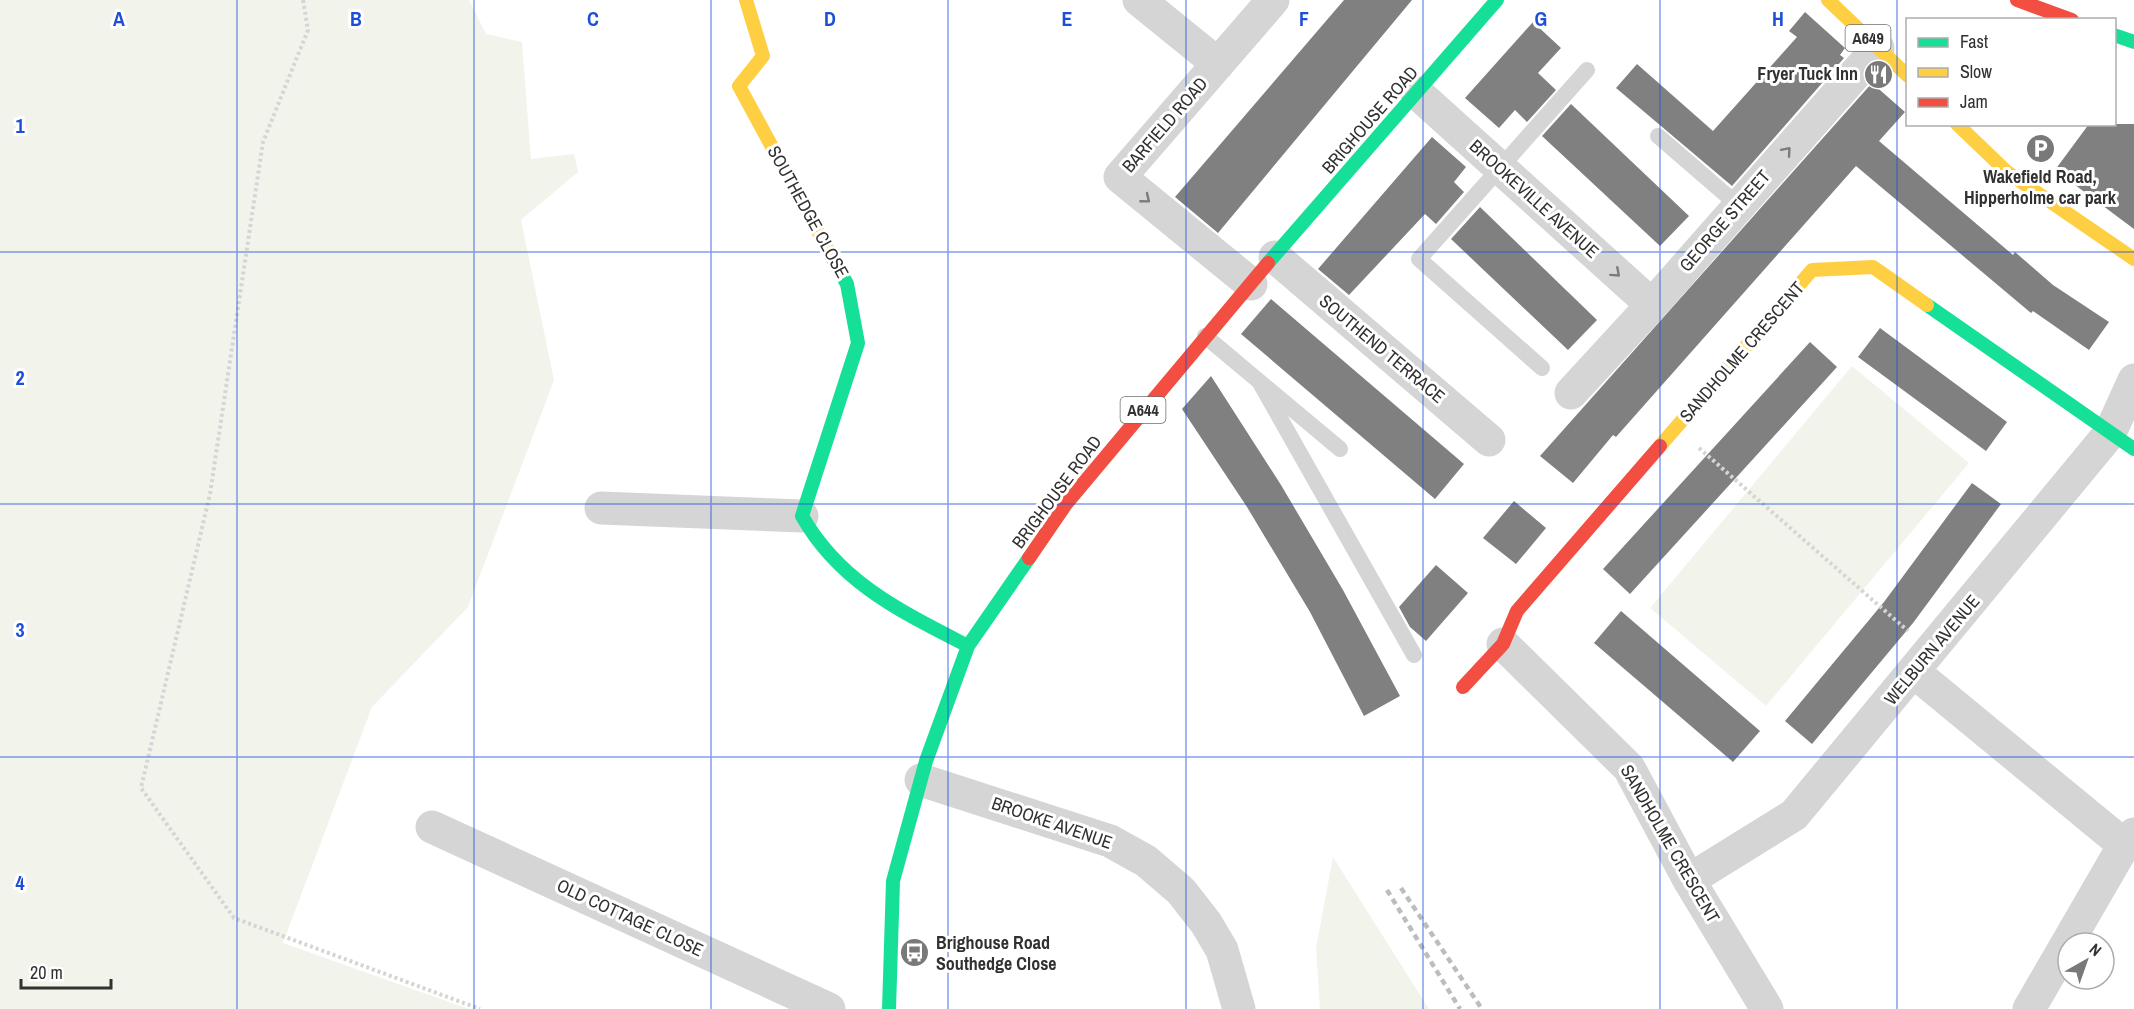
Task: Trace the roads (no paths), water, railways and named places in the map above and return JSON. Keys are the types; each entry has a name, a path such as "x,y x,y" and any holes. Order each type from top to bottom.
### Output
{"main road":[{"name":"SOUTHEDGE CLOSE","path":"746,0 763,56 739,86 847,285 858,343 802,516"},
{"name":"BRIGHOUSE ROAD","path":"889,1009 893,881 921,780 968,646 1066,504 1205,336 1497,0"},
{"name":"A649","path":"1828,0 1906,74"},
{"path":"2017,0 2066,18"},
{"path":"2116,35 2134,42"},
{"path":"1959,126 2007,172 2128,255"},
{"name":"SANDHOLME CRESCENT","path":"1463,687 1503,644 1517,611 1812,270 1873,267 2122,441"},
{"path":"802,516 811,535 848,575 911,617 968,646"}],"street":[{"path":"1139,0 1218,64"},
{"name":"BARFIELD ROAD","path":"1251,284 1120,177 1273,0"},
{"name":"GEORGE STREET","path":"1571,393 1652,305 1878,48"},
{"name":"BROOKEVILLE AVENUE","path":"1417,93 1652,305"},
{"name":"SOUTHEND TERRACE","path":"1275,257 1489,440"},
{"name":"WELBURN AVENUE","path":"1689,880 1794,815 1922,662 2122,441 2134,380"},
{"path":"601,508 802,516"},
{"name":"SANDHOLME CRESCENT","path":"1503,644 1629,768 1689,880 1767,1009"},
{"path":"1922,662 2129,840 2029,1009"},
{"name":"BROOKE AVENUE","path":"921,780 1110,841 1146,861 1181,891 1206,923 1222,950 1239,1009"},
{"name":"OLD COTTAGE CLOSE","path":"432,827 829,1009"}],"lane":[{"path":"1542,368 1419,259 1587,70"},
{"path":"1658,136 1739,206"},
{"path":"2128,255 2134,237"},
{"path":"1205,336 1340,449"},
{"path":"1259,381 1414,655"}],"railway":[{"path":"1401,888 1482,1009"},
{"path":"1387,890 1460,1009"}],"place":[{"name":"Fryer Tuck Inn","path":"1879,74"},
{"name":"Wakefield Road, Hipperholme car park","path":"2040,148"},
{"name":"Brighouse Road Southedge Close","path":"915,953"}]}
